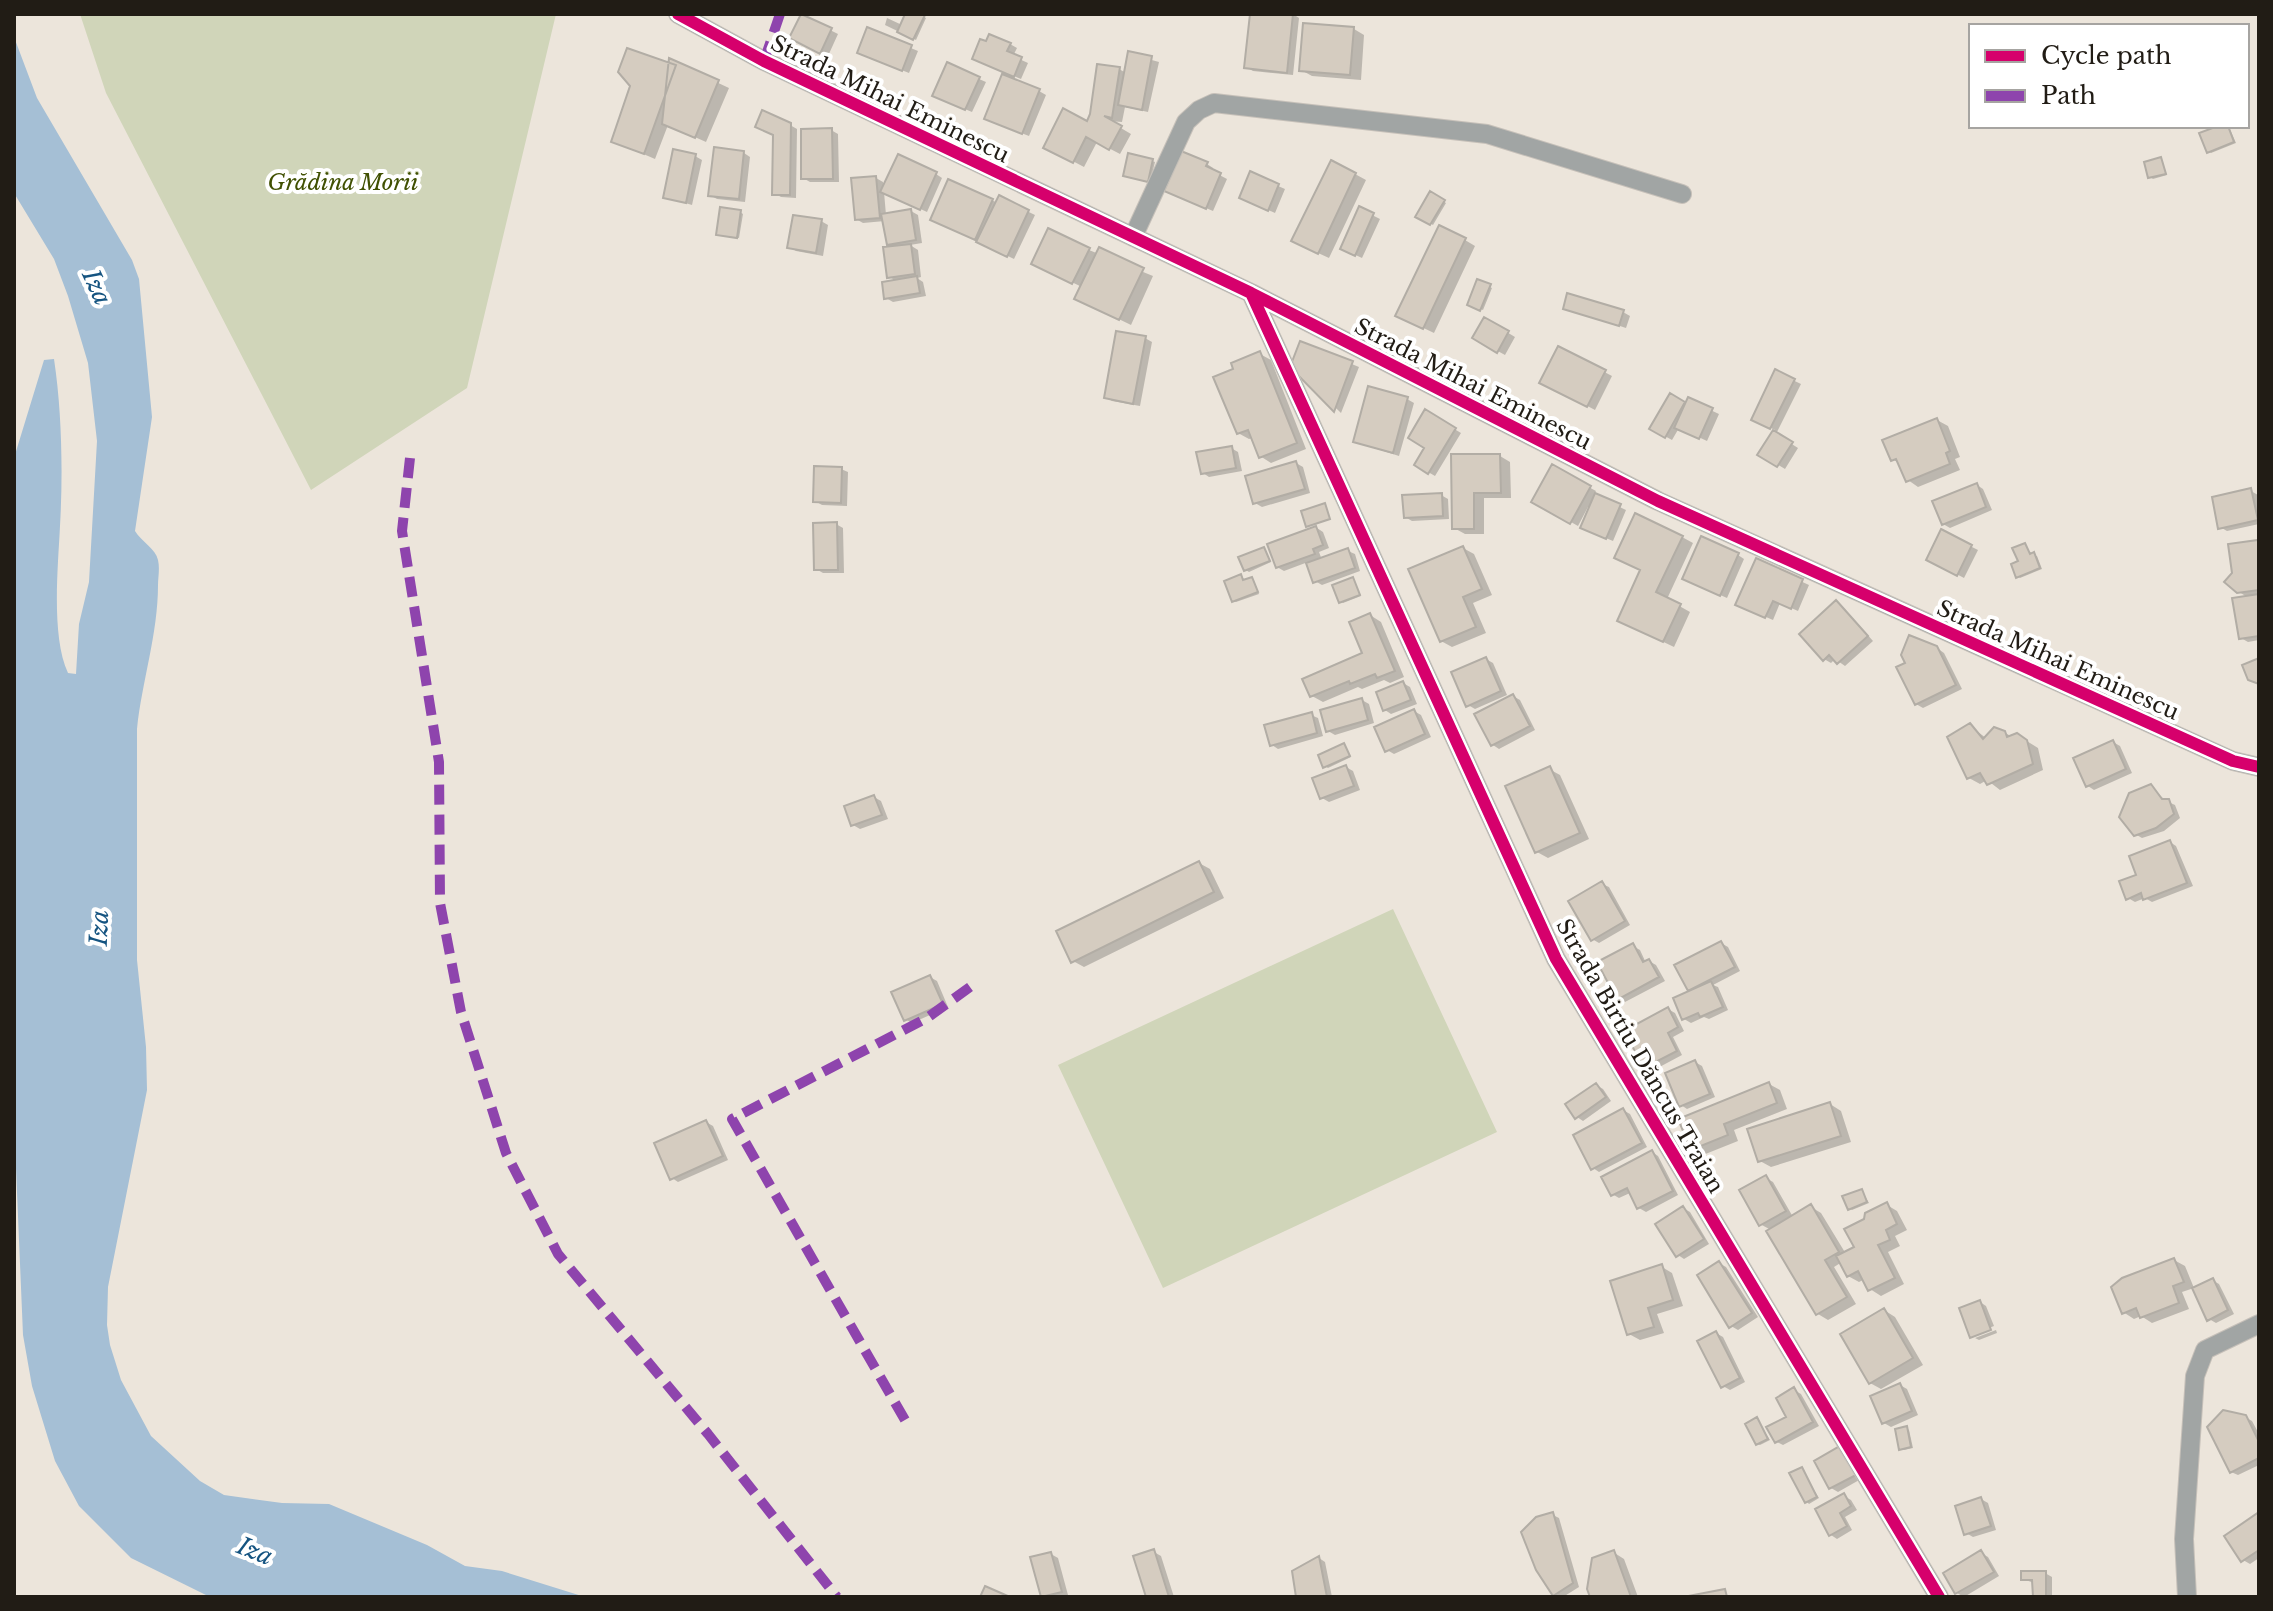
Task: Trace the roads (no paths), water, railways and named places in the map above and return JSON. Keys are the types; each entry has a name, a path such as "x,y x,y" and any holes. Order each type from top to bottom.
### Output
{"street":[{"name":"Strada Mihai Eminescu","path":"678,14 764,61 1251,293 1658,501 2233,761 2259,767"},
{"path":"1133,237 1186,122 1199,110 1214,103 1487,134 1682,194"},
{"name":"Strada Birtiu Dăncus Traian","path":"1251,293 1556,959 1939,1597"},
{"path":"2187,1597 2184,1539 2195,1376 2205,1350 2259,1324"}],"water":[{"name":"Iza","path":"14,37 37,98 132,260 139,279 152,417 135,531 154,552 159,566 155,621 137,729 137,960 147,1090 108,1287 107,1325 121,1380 151,1436 200,1481 224,1495 282,1503 329,1504 427,1545 465,1566 502,1571 585,1597 210,1597 131,1558 79,1506 55,1461 32,1386 23,1335 14,1121 14,458 44,360 54,359 60,421 57,621 68,673 76,674 79,624 89,582 97,441 88,363 68,296 54,259 14,193"}],"park label":[{"name":"Grădina Morii","path":"343,182"}]}
